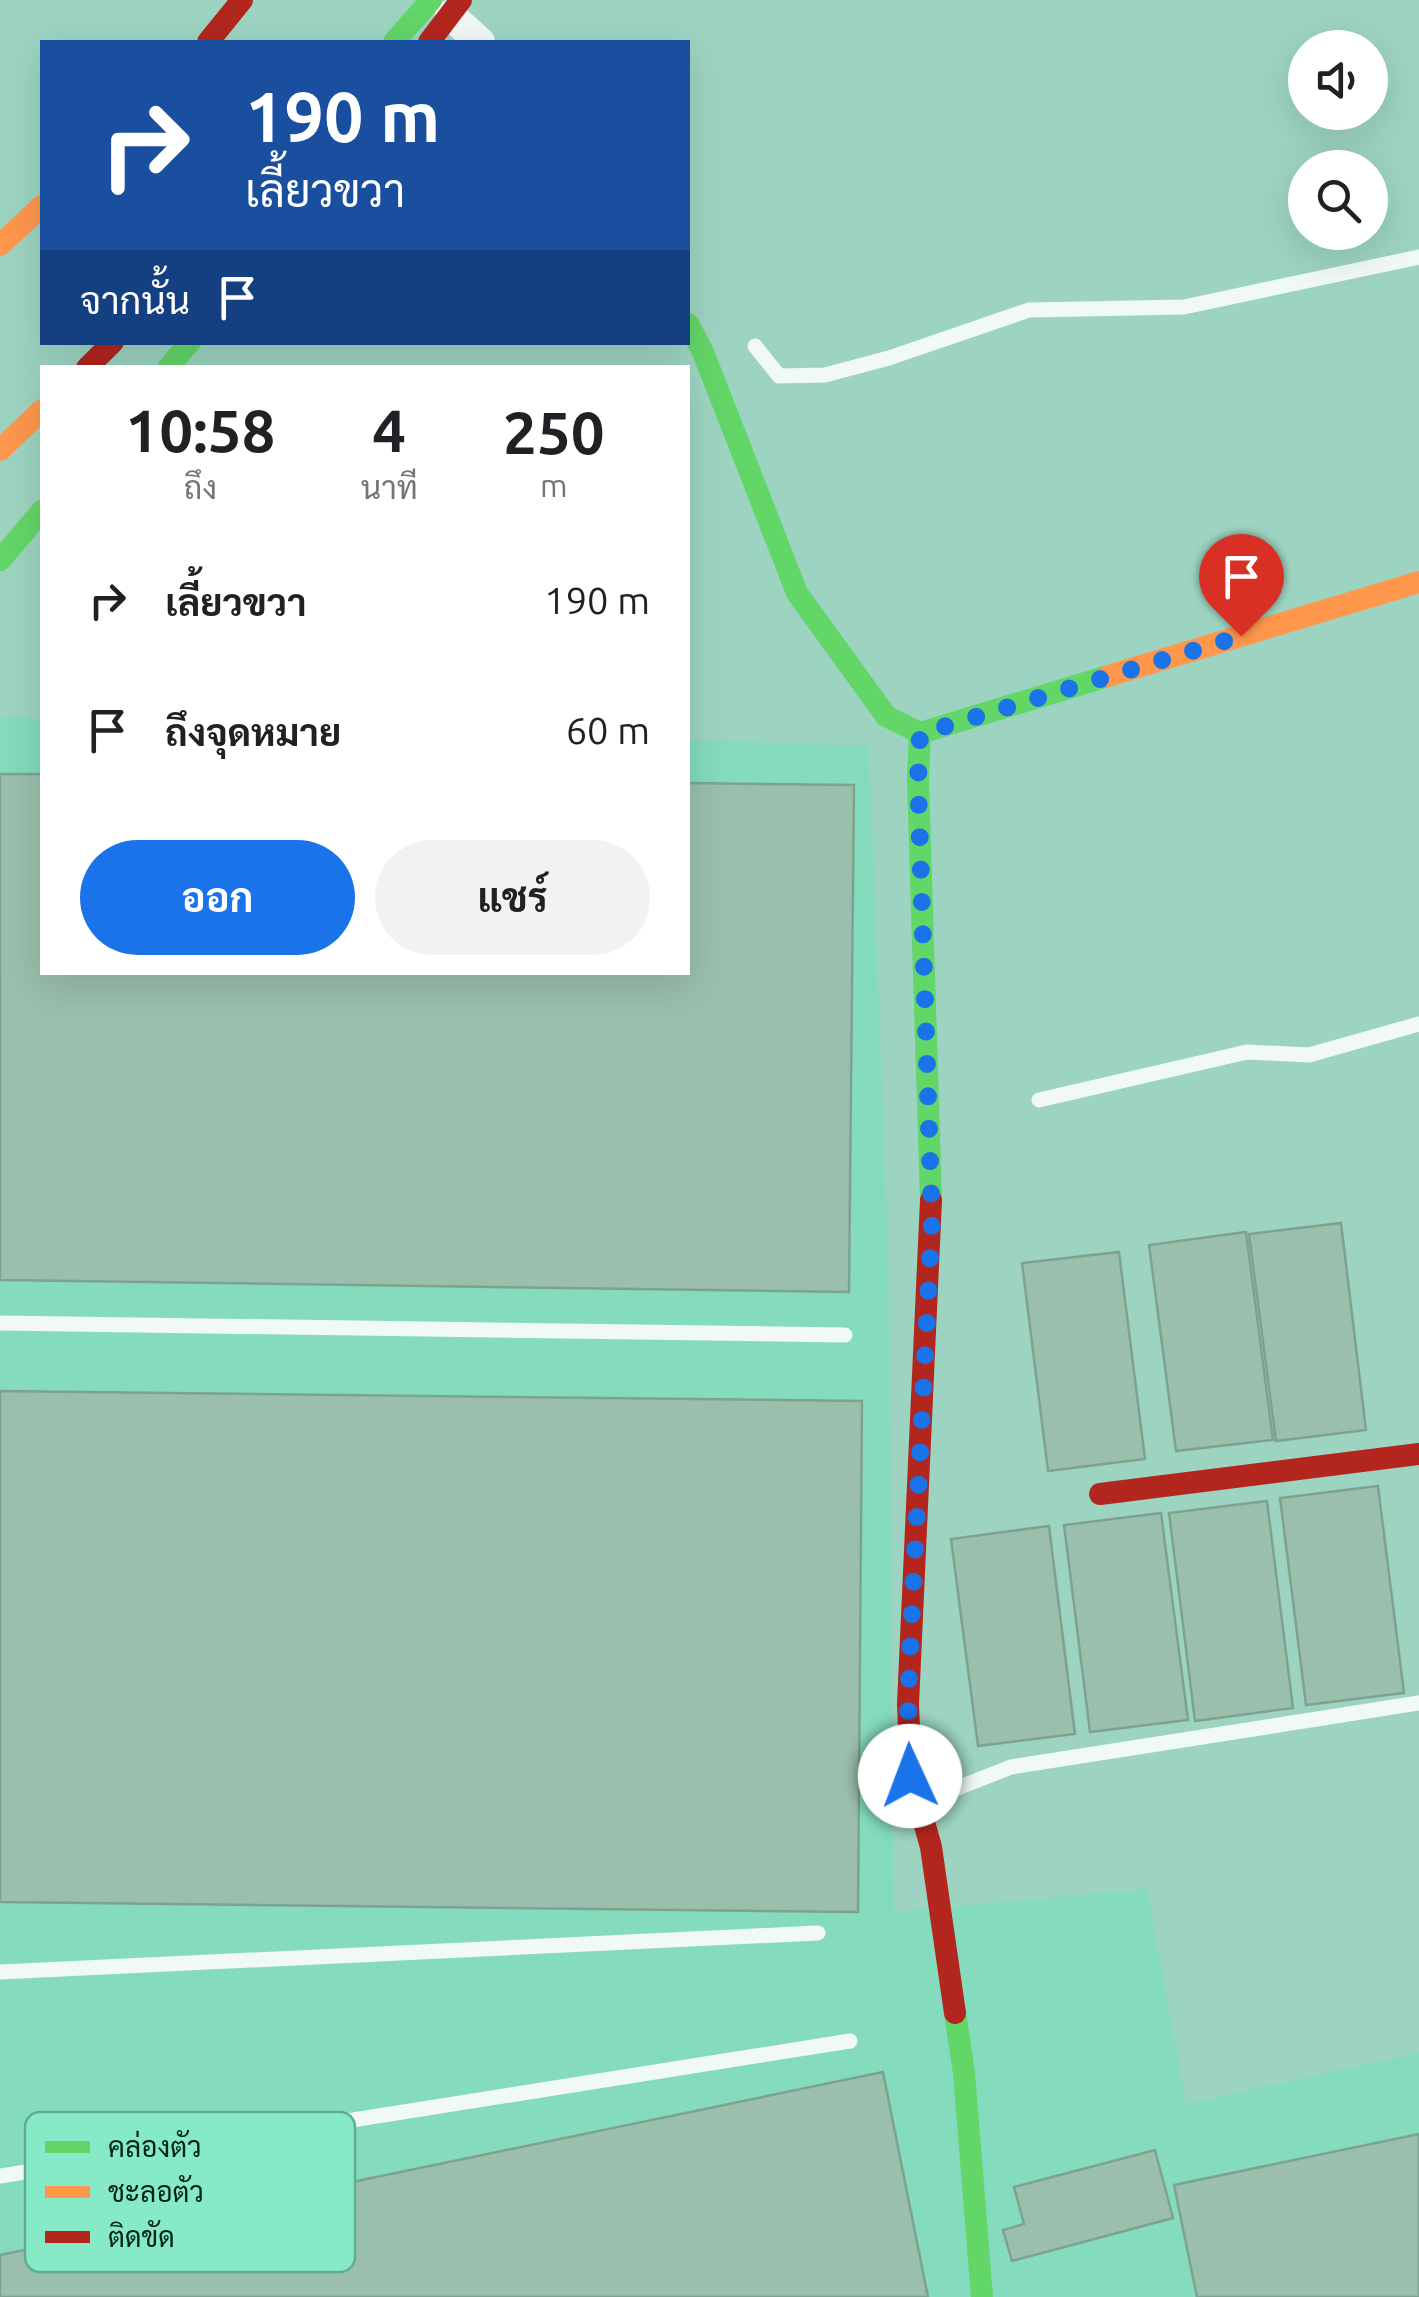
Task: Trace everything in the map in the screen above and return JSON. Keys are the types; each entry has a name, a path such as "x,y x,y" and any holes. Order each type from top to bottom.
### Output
{"main road":[{"path":"210,40 242,0"},
{"path":"397,40 447,5"},
{"path":"430,40 447,5"},
{"path":"0,245 40,208"},
{"path":"690,328 797,593 886,716 920,734 1419,582"},
{"path":"90,365 110,345"},
{"path":"171,365 187,345"},
{"path":"0,450 40,412"},
{"path":"0,560 40,514"},
{"path":"920,734 918,781 932,1221 915,1520 908,1704 910,1776 931,1847 964,2073 982,2297"},
{"path":"1100,1494 1419,1454"}],"street":[{"path":"447,5 478,40"}],"lane":[{"path":"755,346 779,376 825,375 889,358 1029,310 1184,307 1419,257"},
{"path":"1039,1100 1247,1052 1310,1055 1419,1024"},
{"path":"0,1323 845,1335"},
{"path":"918,1804 1011,1768 1419,1703"},
{"path":"0,1972 818,1933"},
{"path":"355,2120 850,2041"},
{"path":"0,2176 25,2172"}],"shaded area":[{"path":"0,717 40,719 40,975 690,975 690,740 869,746 888,1248 894,1912 1147,1889 1186,2104 1419,2053 1419,2297 0,2297"}],"building":[{"path":"0,774 40,774 40,975 690,975 690,783 854,785 849,1292 0,1280"},
{"path":"1341,1223 1366,1430 1276,1441 1249,1234"},
{"path":"1246,1232 1273,1440 1176,1451 1149,1245"},
{"path":"1119,1252 1145,1459 1048,1471 1022,1263"},
{"path":"0,1391 862,1401 858,1912 0,1902"},
{"path":"1378,1486 1404,1693 1306,1705 1280,1498"},
{"path":"1267,1501 1293,1708 1195,1721 1169,1513"},
{"path":"1161,1513 1188,1720 1090,1732 1064,1525"},
{"path":"1049,1526 1075,1734 978,1746 951,1539"},
{"path":"883,2072 928,2297 0,2297 0,2255 25,2250 25,2272 355,2272 355,2181"},
{"path":"1419,2134 1419,2297 1197,2297 1174,2185"},
{"path":"1155,2150 1173,2218 1012,2261 1003,2230 1024,2224 1014,2187"}],"traffic: fast":[{"path":"396,40 431,0"},
{"path":"690,328 797,593 886,716 920,733 1108,676"},
{"path":"171,365 187,345"},
{"path":"0,560 40,513"},
{"path":"920,733 918,781 931,1200"},
{"path":"955,2013 964,2073 982,2297"}],"traffic: slow":[{"path":"0,245 40,208"},
{"path":"0,450 40,412"},
{"path":"1108,676 1419,582"}],"traffic: jam":[{"path":"210,40 242,0"},
{"path":"431,40 461,0"},
{"path":"90,365 110,345"},
{"path":"931,1200 908,1704 911,1776 931,1847 955,2013"},
{"path":"1100,1494 1419,1454"}],"route":[{"path":"910,1776 908,1704 932,1221 918,781 920,734 1241,636"}]}
